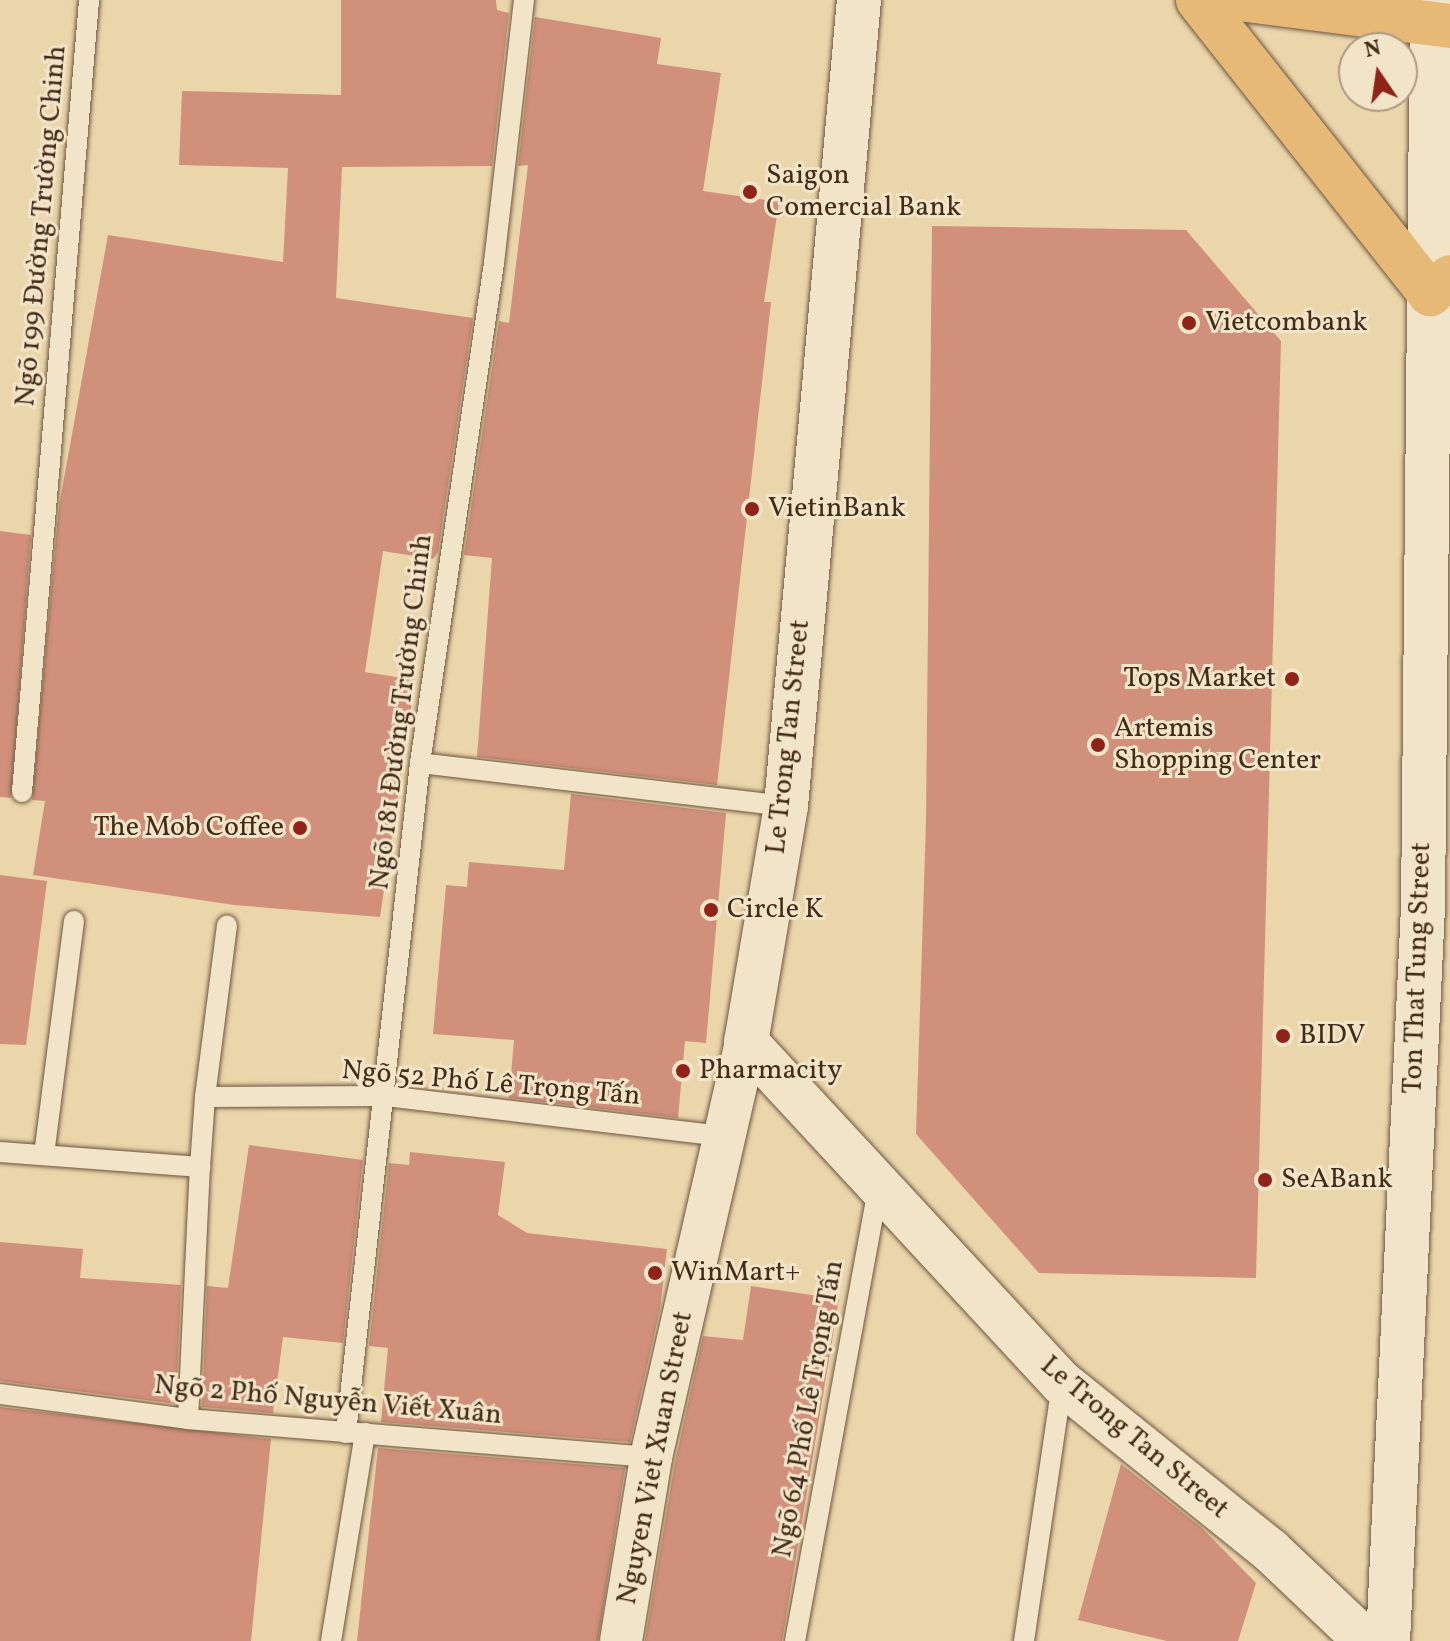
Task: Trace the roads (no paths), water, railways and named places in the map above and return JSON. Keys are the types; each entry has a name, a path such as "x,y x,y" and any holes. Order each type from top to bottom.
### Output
{"main road":[{"name":"Le Trong Tan Street","path":"859,0 786,806 746,1042 878,1188 1062,1383 1271,1551 1366,1641"},
{"path":"1198,0 1440,286"},
{"path":"1247,0 1438,17"},
{"name":"Ton That Tung Street","path":"1388,1641 1436,907 1440,286 1438,17"}],"street":[{"name":"Nguyen Viet Xuan Street","path":"621,1641 651,1457 746,1042"}],"lane":[{"name":"Ngõ 199 Đường Trường Chinh","path":"22,792 89,0"},
{"name":"Ngõ 181 Đường Trường Chinh","path":"331,1641 355,1433 420,763 494,263 524,0"},
{"path":"420,763 786,806"},
{"path":"44,1155 74,921"},
{"path":"188,1419 205,1097 227,925"},
{"name":"Ngõ 52 Phố Lê Trọng Tấn","path":"205,1097 386,1096 723,1136"},
{"path":"0,1152 200,1167"},
{"name":"Ngõ 64 Phố Lê Trọng Tấn","path":"795,1641 878,1188"},
{"path":"1024,1641 1062,1383"},
{"name":"Ngõ 2 Phố Nguyễn Viết Xuân","path":"0,1394 188,1419 651,1457"}],"place":[{"name":"Saigon Comercial Bank","path":"750,192"},
{"name":"Vietcombank","path":"1189,323"},
{"name":"VietinBank","path":"752,509"},
{"name":"Tops Market","path":"1292,679"},
{"name":"Artemis Shopping Center","path":"1098,745"},
{"name":"The Mob Coffee","path":"300,828"},
{"name":"Circle K","path":"711,910"},
{"name":"BIDV","path":"1283,1036"},
{"name":"Pharmacity","path":"683,1071"},
{"name":"SeABank","path":"1265,1180"},
{"name":"WinMart+","path":"655,1273"}]}
